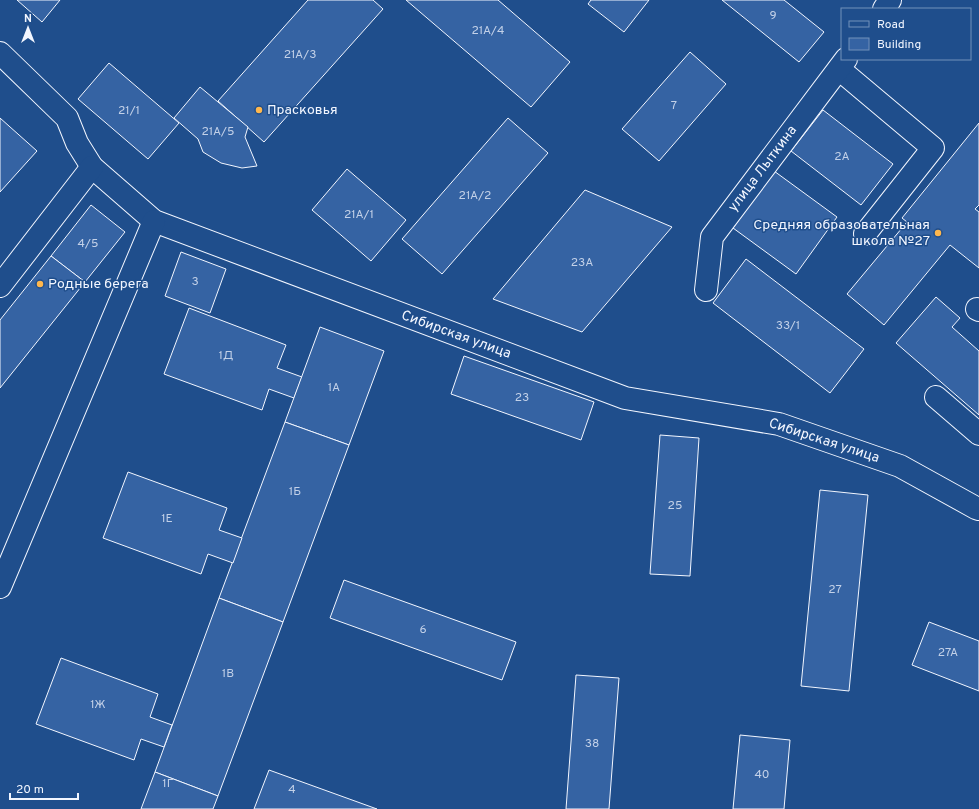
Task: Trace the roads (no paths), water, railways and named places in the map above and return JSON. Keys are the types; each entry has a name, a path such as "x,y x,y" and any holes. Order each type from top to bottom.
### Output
{"street":[{"name":"Сибирская улица","path":"0,53 67,118 77,143 92,167 154,221 625,398 779,424 900,466 979,509"},
{"path":"842,64 934,148 865,234"},
{"name":"улица Лыткина","path":"706,290 712,237 842,64"},
{"path":"0,286 92,167"},
{"path":"0,587 154,221"},
{"path":"936,397 979,434"}],"place":[{"name":"Прасковья","path":"259,110"},
{"name":"Средняя образовательная школа №27","path":"938,233"},
{"name":"Родные берега","path":"40,284"}]}
